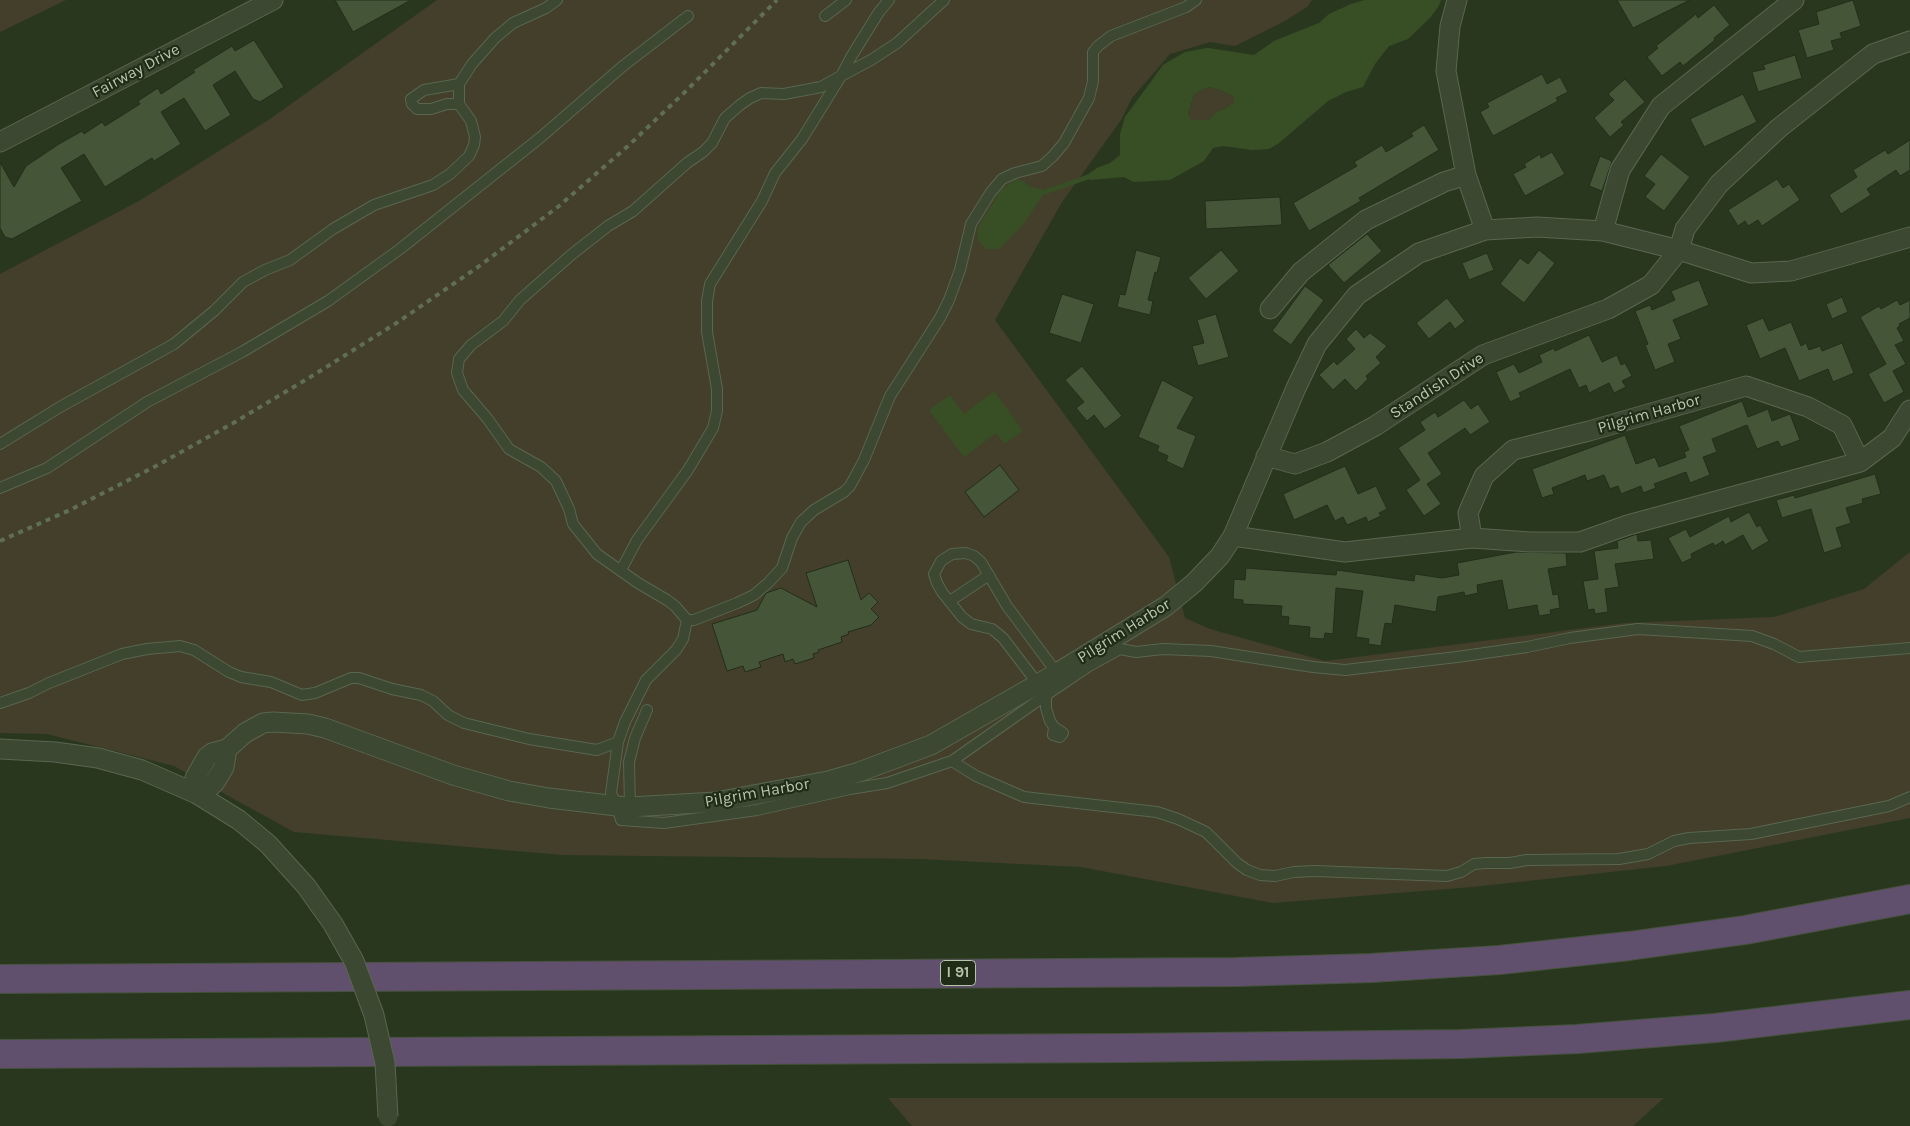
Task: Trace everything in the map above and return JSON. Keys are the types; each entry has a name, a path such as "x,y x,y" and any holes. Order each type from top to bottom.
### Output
{"highway":[{"path":"1788,923 1819,906 1850,893 1910,880"},
{"name":"I 91","path":"0,979 1302,970 1433,964 1560,954 1700,937 1788,923 1910,899"},
{"path":"0,1054 1126,1048 1462,1044 1577,1039 1696,1030 1787,1021 1910,1005"}],"street":[{"name":"Fairway Drive","path":"0,142 273,0"},
{"path":"1457,0 1450,26 1446,71 1466,175 1485,230"},
{"path":"1603,231 1620,170 1662,106 1794,0"},
{"path":"1679,250 1685,229 1719,184 1779,128 1873,54 1910,41"},
{"path":"1270,310 1301,272 1366,220 1444,182 1466,175"},
{"name":"Pilgrim Harbor","path":"197,794 209,788 215,782 224,767 227,749 246,733 263,724 273,722 308,724 325,728 452,776 509,791 624,807 716,802 828,781 859,772 931,745 1042,689 1057,673 1166,606 1194,583 1220,556 1232,536 1317,344 1357,295 1419,253 1485,230 1537,227 1603,231 1679,250 1751,273 1791,271 1910,237"},
{"name":"Standish Drive","path":"1266,456 1295,464 1326,452 1375,426 1483,355 1608,309 1651,285 1679,250"},
{"name":"Pilgrim Harbor","path":"1472,538 1468,513 1484,476 1513,450 1589,431 1746,386 1808,407 1842,425 1860,462"},
{"path":"1232,536 1346,552 1472,538 1530,542 1580,542 1628,525 1860,462 1892,438 1910,410"},
{"path":"0,749 55,752 98,758 160,776 197,794 239,820 268,844 306,886 334,924 354,961 374,1014 385,1063 388,1122"}],"lane":[{"path":"0,444 185,336 243,282 265,270 290,260 333,229 374,205 433,185 450,174 469,156 474,146 475,137 471,121 459,104 459,84 472,64 495,38 513,23 546,8 557,0"},
{"path":"825,16 846,0"},
{"path":"621,570 637,540 688,470 713,428 717,410 717,390 707,332 707,301 710,284 762,201 775,172 802,139 841,76 850,57 889,0"},
{"path":"944,0 897,43 871,60 822,87 784,94 761,94 750,98 740,105 725,118 712,143 704,152 687,163 633,211 608,226 571,255 520,300 503,321 472,345 459,359 457,373 463,390 487,418 509,449 541,467 556,482 569,509 573,524 597,554 671,603 687,620 694,620 754,595 782,568 792,538 801,522 814,510 844,492 850,486 864,460 890,396 935,326 949,300 960,270 971,224 991,192 1002,179 1015,173 1042,166 1064,142 1089,98 1093,81 1094,52 1098,46 1111,36 1128,28 1178,11 1196,0"},
{"path":"0,488 48,468 146,402 242,352 328,301 400,249 541,137 623,66 688,16"},
{"path":"459,84 424,90 411,99 416,109 431,109 447,104 459,104"},
{"path":"1054,727 1047,714 1042,689 1003,638 992,629 971,624 962,617 937,583 934,574 941,561 952,554 969,554 981,562 1008,606 1057,673"},
{"path":"950,601 989,575"},
{"path":"624,807 611,793 618,742 625,722 646,680 676,650 683,638 687,620"},
{"path":"647,710 635,738 629,762 621,820 664,822 757,810 850,789 887,783 952,761 1042,689 1120,649 1136,652 1163,649 1211,651 1312,667 1345,670 1457,657 1527,647 1570,638 1638,629 1752,636 1774,644 1799,657 1910,648"},
{"path":"0,702 13,700 122,654 147,649 180,646 194,650 229,672 241,677 271,682 302,695 315,693 352,678 359,678 392,689 421,695 433,701 448,716 464,723 529,739 597,750 618,742"},
{"path":"952,761 976,776 1024,798 1157,812 1178,819 1206,832 1246,870 1260,875 1275,876 1294,872 1447,876 1462,872 1474,864 1510,863 1527,860 1620,859 1648,854 1674,841 1689,838 1751,834 1889,806 1910,797"}],"shaded area":[{"path":"0,0 66,0 0,32"},
{"path":"437,0 1312,0 1307,7 1285,21 1235,46 1210,42 1170,54 1132,98 1121,120 1062,202 995,320 1169,557 1185,618 1210,629 1325,661 1625,623 1774,617 1864,589 1910,552 1910,818 1666,866 1472,887 1273,903 1081,867 921,859 563,855 294,832 174,766 47,734 0,733 0,274 139,201 270,119"},
{"path":"1365,0 1441,0 1430,18 1408,39 1389,46 1375,64 1363,87 1346,92 1328,101 1279,143 1269,149 1252,150 1223,146 1213,148 1204,161 1170,180 1134,182 1124,177 1090,180 1088,177 1087,175 1097,168 1110,163 1120,155 1120,134 1125,117 1163,65 1185,52 1208,48 1254,55 1274,41 1319,23 1329,14","holes":["1210,87 1234,97 1234,102 1218,111 1208,120 1191,120 1188,114 1194,95"]},
{"path":"1210,87 1234,97 1234,102 1218,111 1208,120 1191,120 1188,115 1194,95"},
{"path":"1016,179 1024,181 1030,187 1042,189 1045,192 1022,226 999,249 986,249 978,240 977,232 980,224 1001,190"},
{"path":"994,391 1023,431 1005,444 996,433 964,457 929,410 950,395 964,414"},
{"path":"888,1098 1664,1098 1633,1126 912,1126"}],"building":[{"path":"335,0 411,0 353,32"},
{"path":"1617,0 1690,0 1633,28"},
{"path":"1853,0 1861,26 1840,33 1842,38 1831,41 1834,50 1807,58 1798,30 1819,24 1816,12"},
{"path":"1714,5 1730,25 1683,66 1680,62 1662,76 1647,57 1658,48 1656,46 1696,14 1698,18"},
{"path":"254,40 284,87 260,102 253,99 235,71 213,85 231,115 205,131 184,98 161,112 181,144 154,161 152,158 105,187 84,154 61,168 82,201 12,239 5,237 0,228 0,162 14,187 26,166 59,144 82,131 84,134 102,122 105,126 140,104 138,101 158,88 161,94 195,72 193,70 232,46 235,51"},
{"path":"1795,55 1802,78 1758,92 1752,72 1765,69 1763,65"},
{"path":"1542,74 1547,84 1560,77 1568,92 1556,98 1558,101 1493,136 1480,112 1489,107 1487,103"},
{"path":"1625,79 1645,102 1621,122 1624,125 1610,137 1594,118 1614,100 1608,94"},
{"path":"1743,94 1757,122 1704,147 1690,119"},
{"path":"1424,125 1439,150 1359,198 1361,201 1309,231 1293,203 1357,166 1354,162 1382,145 1386,152 1413,136 1411,133"},
{"path":"1910,140 1910,170 1900,176 1896,170 1867,189 1871,195 1841,214 1829,195 1857,177 1853,170 1885,150 1888,154"},
{"path":"1552,152 1565,174 1525,196 1513,174 1526,167 1524,164 1540,154 1541,158"},
{"path":"1661,154 1690,177 1664,211 1645,197 1655,184 1644,176"},
{"path":"1600,156 1612,161 1602,191 1589,186"},
{"path":"1777,179 1783,188 1789,184 1800,200 1762,226 1758,220 1748,226 1745,221 1738,226 1728,210"},
{"path":"1280,197 1282,225 1206,229 1205,201"},
{"path":"1367,234 1382,251 1344,283 1328,265"},
{"path":"1136,250 1161,257 1148,300 1153,301 1150,315 1117,307 1120,294 1125,295"},
{"path":"1221,250 1239,271 1206,299 1188,278"},
{"path":"1539,250 1555,263 1524,303 1500,284 1520,258 1528,264"},
{"path":"1487,253 1494,270 1469,280 1462,263"},
{"path":"1699,280 1709,305 1673,320 1681,339 1668,344 1675,362 1655,370 1645,345 1648,344 1635,311 1650,305 1652,310 1675,300 1671,291"},
{"path":"1305,286 1324,300 1291,345 1272,331"},
{"path":"1062,294 1094,304 1081,343 1049,333"},
{"path":"1842,297 1848,312 1832,319 1826,304"},
{"path":"1447,298 1465,321 1455,329 1450,322 1429,339 1416,323"},
{"path":"1897,300 1900,305 1910,300 1910,318 1899,324 1900,326 1897,328 1904,341 1895,345 1906,364 1893,371 1904,392 1884,403 1868,374 1886,364 1860,317 1879,306 1881,309"},
{"path":"1216,314 1229,357 1198,366 1192,346 1204,343 1197,320"},
{"path":"1763,318 1769,331 1791,322 1801,346 1806,343 1809,350 1820,346 1822,351 1842,343 1854,373 1833,382 1828,369 1799,381 1785,348 1760,359 1746,325"},
{"path":"1356,329 1364,338 1370,333 1387,346 1376,357 1381,363 1366,376 1368,379 1356,391 1345,379 1333,390 1319,375 1334,361 1337,365 1355,349 1346,339"},
{"path":"1589,335 1602,362 1617,355 1621,365 1625,363 1632,376 1622,381 1626,387 1614,393 1609,383 1589,393 1586,385 1579,388 1570,369 1519,393 1521,397 1510,402 1496,372 1514,364 1519,373 1542,362 1539,355 1554,348 1555,351"},
{"path":"1082,366 1122,416 1105,429 1094,415 1087,421 1076,408 1084,402 1065,380"},
{"path":"1162,380 1194,397 1177,428 1196,436 1183,469 1166,461 1168,456 1157,451 1159,446 1138,437"},
{"path":"1464,400 1471,409 1478,404 1490,422 1470,435 1465,428 1428,453 1442,474 1427,484 1441,504 1424,516 1406,490 1420,480 1398,448 1425,430 1420,422 1435,412 1438,417"},
{"path":"1742,401 1748,417 1768,409 1772,421 1790,414 1800,440 1781,447 1778,441 1757,449 1747,425 1712,439 1717,452 1703,457 1710,475 1690,483 1686,472 1654,484 1656,488 1643,493 1641,486 1621,494 1618,486 1610,489 1604,475 1587,481 1585,475 1552,488 1554,494 1542,498 1532,469 1625,435 1636,464 1655,457 1659,467 1686,457 1684,452 1689,450 1679,426"},
{"path":"1000,465 1019,490 984,517 965,492"},
{"path":"1345,466 1358,494 1376,486 1387,509 1379,513 1381,516 1368,522 1366,517 1347,525 1343,517 1335,521 1327,505 1294,520 1283,494"},
{"path":"1875,474 1881,494 1862,499 1863,503 1846,508 1851,523 1836,528 1842,547 1824,553 1811,509 1782,518 1776,500 1794,495 1795,498"},
{"path":"1749,512 1757,527 1760,525 1769,541 1752,551 1743,535 1725,545 1723,541 1715,546 1713,543 1691,554 1692,558 1682,563 1668,538 1686,529 1690,537 1729,516 1731,522"},
{"path":"1637,534 1638,541 1651,540 1654,559 1615,564 1619,587 1605,589 1608,612 1595,614 1594,609 1588,610 1583,581 1598,579 1594,551 1618,548 1617,541"},
{"path":"1516,552 1566,553 1567,566 1548,569 1553,595 1558,594 1560,608 1550,610 1551,614 1539,616 1537,605 1508,610 1502,580 1477,585 1478,593 1465,596 1464,592 1438,597 1436,612 1395,605 1392,624 1385,623 1381,646 1368,644 1369,639 1356,637 1363,591 1336,588 1333,634 1325,633 1324,639 1309,638 1310,627 1288,625 1289,617 1281,616 1282,606 1243,604 1243,600 1233,599 1234,579 1245,580 1246,568 1336,575 1337,570 1414,581 1415,574 1442,578 1459,575 1457,563"},
{"path":"848,560 861,600 869,593 878,602 871,609 879,617 871,625 848,632 849,634 841,637 842,642 818,650 819,652 813,654 814,658 795,664 793,659 785,662 783,654 759,662 761,667 745,672 743,666 727,671 712,624 757,610 766,593 781,588 817,607 806,573"}],"waterway":[{"path":"1045,192 1088,177"}],"railway":[{"path":"0,541 70,510 156,466 235,422 395,324 478,267 559,206 628,146 777,0"}]}
